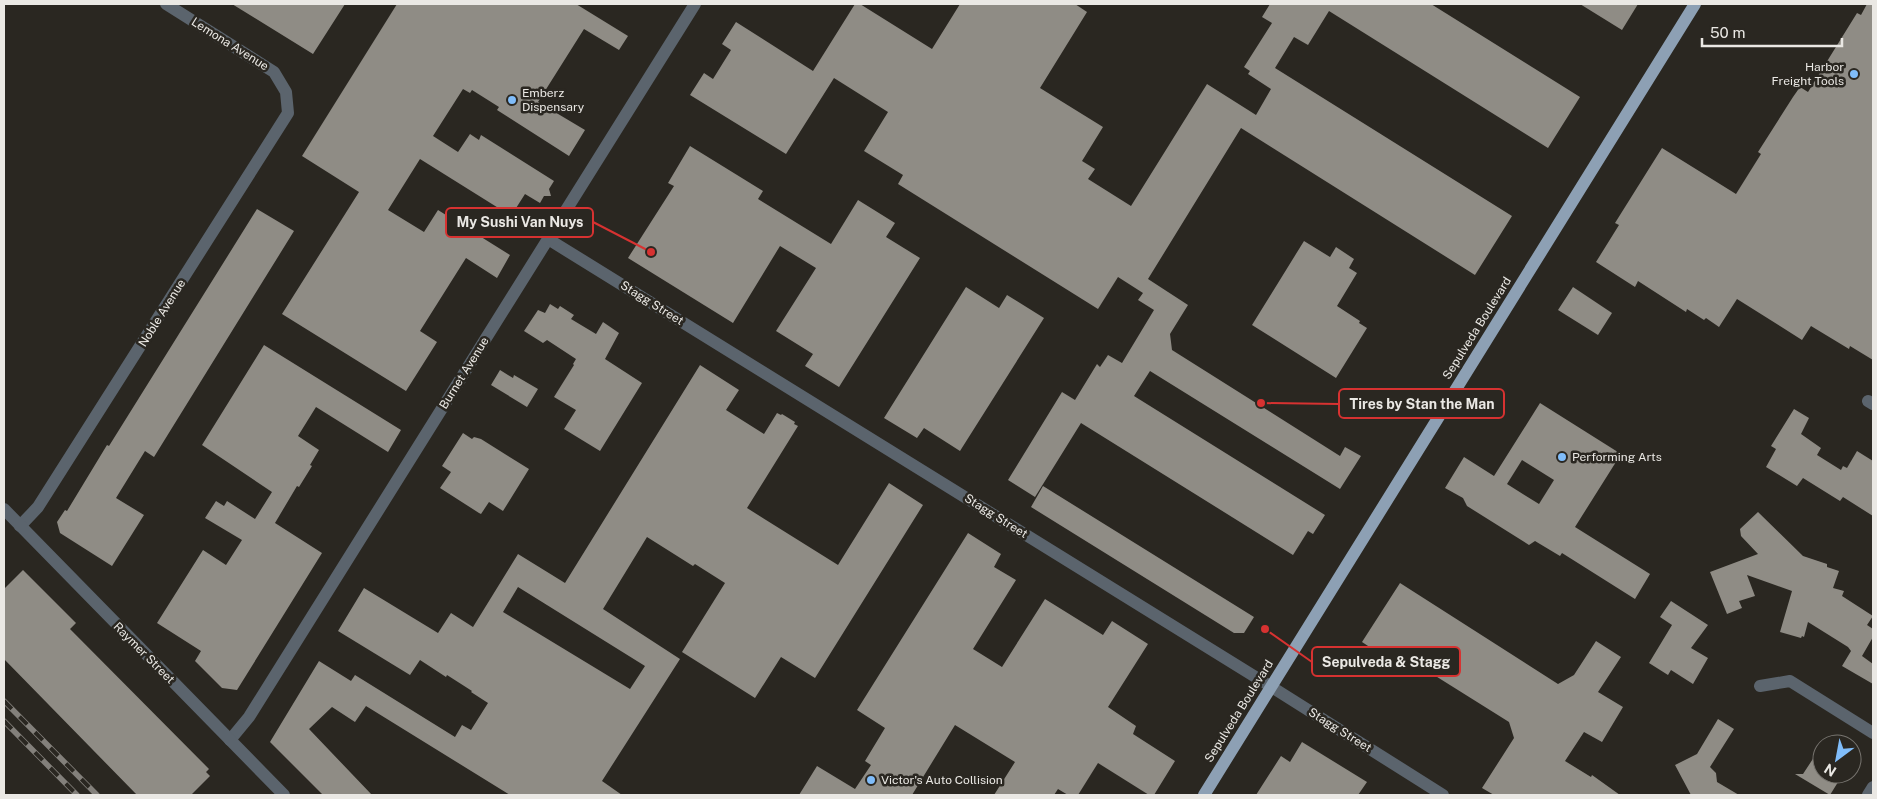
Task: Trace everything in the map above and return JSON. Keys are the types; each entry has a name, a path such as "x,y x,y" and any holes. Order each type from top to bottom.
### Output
{"main road":[{"name":"Sepulveda Boulevard","path":"1204,795 1695,4"}],"street":[{"name":"Lemona Avenue","path":"166,4 274,72 286,92"},
{"name":"Burnet Avenue","path":"230,740 249,717 695,4"},
{"name":"Noble Avenue","path":"20,526 38,507 288,113 286,92"},
{"name":"Stagg Street","path":"548,239 1443,795"},
{"name":"Raymer Street","path":"4,510 284,795"},
{"path":"1760,686 1790,681 1873,733"},
{"path":"1868,795 1873,787"}],"building":[{"path":"232,4 345,4 313,54"},
{"path":"397,4 576,4 628,36 619,50 584,29 538,102 585,130 569,156 497,110 499,107 472,90 470,93 463,89 433,136 458,152 470,134 479,140 481,135 554,181 549,189 551,196 544,196 540,203 525,194 511,216 420,159 388,210 424,232 438,210 510,255 497,278 466,258 420,331 437,342 406,391 282,314 359,192 302,156"},
{"path":"855,4 860,4 932,49 960,4 1075,4 1087,12 1040,88 1103,127 1082,161 1095,169 1088,179 1131,206 1207,84 1256,115 1271,89 1248,74 1250,71 1244,67 1272,23 1262,17 1270,4 1431,4 1580,97 1548,148 1329,11 1308,45 1294,37 1275,68 1512,216 1475,275 1241,128 1148,279 1188,305 1170,334 1172,350 1340,456 1345,447 1361,456 1340,489 1150,371 1134,396 1325,515 1313,534 1308,531 1293,555 1081,423 1035,497 1008,480 1062,392 1075,400 1097,364 1100,367 1108,355 1122,363 1154,310 1138,300 1143,293 1118,277 1098,309 898,184 903,175 864,151 888,112 834,78 786,154 690,95 704,73 713,79 731,50 722,44 736,22 813,71"},
{"path":"1580,4 1638,4 1622,30"},
{"path":"1867,4 1873,4 1873,360 1850,346 1849,349 1811,326 1802,340 1737,299 1719,327 1687,309 1686,312 1638,281 1635,287 1596,262 1619,225 1615,223 1662,148 1736,194 1761,154 1758,152 1793,97 1800,87 1808,92 1857,13 1861,15"},
{"path":"690,146 763,191 758,199 831,244 858,200 895,223 886,237 920,258 839,387 805,366 813,354 776,331 816,268 780,246 733,323 628,258 674,186 668,183"},
{"path":"257,209 294,231 154,457 145,451 116,498 144,515 112,566 60,533 57,522 65,510 67,511 107,445 109,446"},
{"path":"1304,241 1330,257 1336,247 1354,259 1349,268 1357,273 1337,306 1360,321 1359,323 1367,328 1336,378 1252,325"},
{"path":"966,287 999,308 1007,295 1044,318 960,451 924,428 917,438 884,418"},
{"path":"1573,287 1612,313 1598,335 1558,310"},
{"path":"550,304 558,309 560,306 574,315 571,319 596,334 603,322 619,333 605,359 642,383 600,451 564,429 576,410 554,397 576,359 547,340 543,343 524,331 538,310 545,313"},
{"path":"264,345 401,430 388,452 316,407 298,436 319,450 310,465 312,466 299,487 297,486 275,523 322,553 237,690 222,688 195,661 201,651 157,623 203,550 226,565 242,540 205,518 216,501 224,506 227,501 255,519 272,492 202,445"},
{"path":"700,365 739,390 726,410 764,434 777,413 795,422 794,424 798,426 747,508 838,565 889,483 923,505 815,678 781,657 755,698 682,652 725,583 695,564 693,566 647,537 603,609 680,659 602,781 622,795 510,795 366,706 355,722 332,707 309,729 372,795 323,795 270,742 319,661 351,681 355,675 455,737 462,725 471,730 488,703 447,675 446,677 420,660 410,675 338,631 364,588 438,633 451,613 473,627 518,554 565,583","holes":["518,587 645,666 630,689 503,612"]},
{"path":"500,370 513,378 514,375 538,389 527,407 491,385"},
{"path":"1540,403 1621,454 1575,527 1650,574 1635,599 1562,553 1560,556 1535,541 1529,545 1467,506 1463,498 1445,488 1464,457 1494,476","holes":["1522,460 1554,480 1539,504 1507,484"]},
{"path":"1794,409 1809,418 1801,434 1821,448 1817,455 1841,470 1843,466 1847,468 1857,451 1873,461 1873,516 1843,497 1840,501 1803,478 1797,486 1766,467 1776,449 1771,446"},
{"path":"463,433 472,439 474,437 481,439 529,469 503,511 489,502 481,514 440,488 451,472 442,466"},
{"path":"1043,486 1254,617 1244,633 1234,633 1031,507"},
{"path":"1758,512 1803,556 1827,564 1827,567 1839,571 1833,588 1844,591 1842,596 1873,616 1867,625 1873,629 1873,637 1862,656 1873,664 1873,684 1842,666 1851,651 1848,647 1808,622 1804,637 1802,636 1801,638 1780,632 1792,591 1747,575 1755,596 1739,601 1742,608 1727,614 1710,572 1758,554 1741,536 1740,529"},
{"path":"968,533 1001,554 994,567 1016,580 973,649 1002,667 1045,599 1103,635 1112,621 1148,644 1108,707 1136,726 1133,734 1175,761 1154,795 1149,795 1098,763 1078,795 1068,795 1058,789 1054,795 994,795 1015,762 955,725 912,795 799,795 817,766 855,789 871,765 865,761 885,728 857,710"},
{"path":"23,570 76,623 70,629 209,769 206,772 210,776 191,795 137,795 4,659 4,589"},
{"path":"1400,583 1558,684 1574,675 1596,641 1621,657 1598,692 1623,707 1602,742 1584,732 1565,761 1591,777 1592,775 1620,795 1494,795 1482,788 1514,738 1509,722 1418,665 1403,669 1362,642"},
{"path":"1671,601 1708,625 1691,648 1708,658 1693,684 1671,670 1668,675 1649,663 1672,625 1660,617"},
{"path":"1718,719 1734,729 1710,767 1716,773 1717,782 1739,795 1691,795 1675,765 1697,754"},
{"path":"1302,742 1367,782 1358,795 1256,795 1281,756 1290,762"},
{"path":"1812,760 1812,784 1837,784 1830,795 1795,774 1803,774"}],"railway":[{"path":"4,701 97,795"},
{"path":"4,721 77,795"}],"place":[{"name":"Harbor Freight Tools","path":"1854,74"},
{"name":"Emberz Dispensary","path":"512,100"},
{"name":"My Sushi Van Nuys","path":"651,252"},
{"name":"Tires by Stan the Man","path":"1261,403"},
{"name":"Performing Arts","path":"1562,457"},
{"name":"Sepulveda & Stagg","path":"1265,629"},
{"name":"Victor's Auto Collision","path":"871,780"}]}
